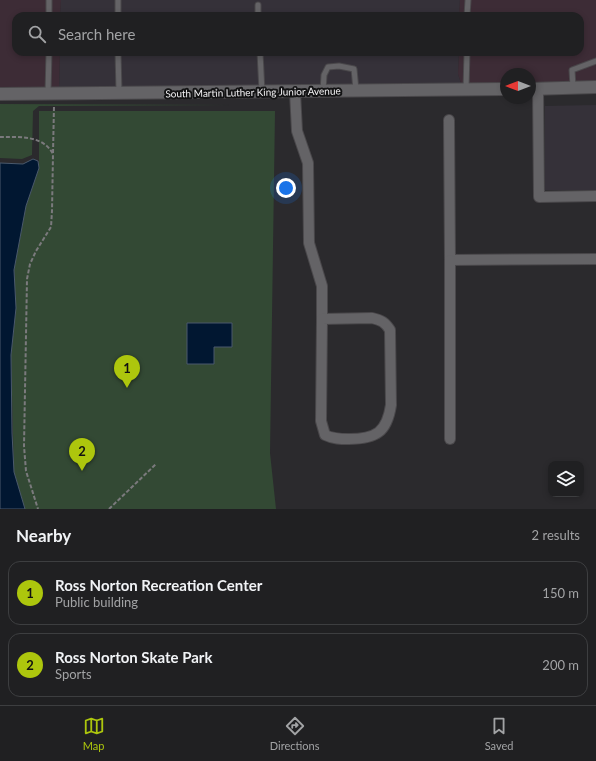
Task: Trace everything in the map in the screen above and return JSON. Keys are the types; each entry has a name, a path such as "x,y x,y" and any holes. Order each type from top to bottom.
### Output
{"street":[{"path":"536,89 596,87"},
{"name":"South Martin Luther King Junior Avenue","path":"0,94 262,93 500,89"},
{"path":"295,92 298,131 308,163 309,243 322,286 322,319 322,428 325,435 338,439 365,439 377,435 385,426 390,416 390,330 386,324 380,320 372,318 322,319"},
{"path":"535,104 539,197 596,196"},
{"path":"449,120 450,439"},
{"path":"450,260 596,259"}],"lane":[{"path":"49,0 49,12"},
{"path":"118,0 118,12"},
{"path":"467,12 468,0"},
{"path":"258,5 258,12"},
{"path":"48,94 49,56"},
{"path":"118,56 119,94"},
{"path":"260,56 262,93"},
{"path":"466,89 467,56"},
{"path":"573,87 572,70 596,61"},
{"path":"322,92 325,71 328,67 339,66 354,69 356,91"}],"path":[{"path":"38,509 31,492 26,471 24,446 27,285 30,264 50,227 52,211 53,106"},
{"path":"0,137 42,141 49,146 53,154"},
{"path":"109,509 156,464"}],"shaded area":[{"path":"0,0 61,0 60,12 12,12 12,56 60,56 59,88 0,88"},
{"path":"61,0 460,0 459,12 60,12"},
{"path":"460,0 596,0 596,81 536,83 536,68 500,68 500,83 461,83 458,74 459,56 584,56 584,12 459,12"},
{"path":"60,56 459,56 458,74 461,83 59,88"},
{"path":"596,105 596,190 545,190 545,106"}],"green space":[{"path":"0,104 230,105 39,106 33,111 32,155 22,159 0,158"},
{"path":"39,111 275,111 270,453 276,509 25,509 14,472 11,355 16,308 14,270 26,206 39,168"}],"water":[{"path":"33,159 38,161 39,168 26,206 14,270 16,308 11,355 14,472 25,509 0,509 0,163 23,164"},
{"path":"187,323 232,323 232,347 214,347 214,364 187,364"}],"place":[{"name":"Ross Norton Recreation Center","path":"127,388"},
{"name":"Ross Norton Skate Park","path":"82,471"}]}
